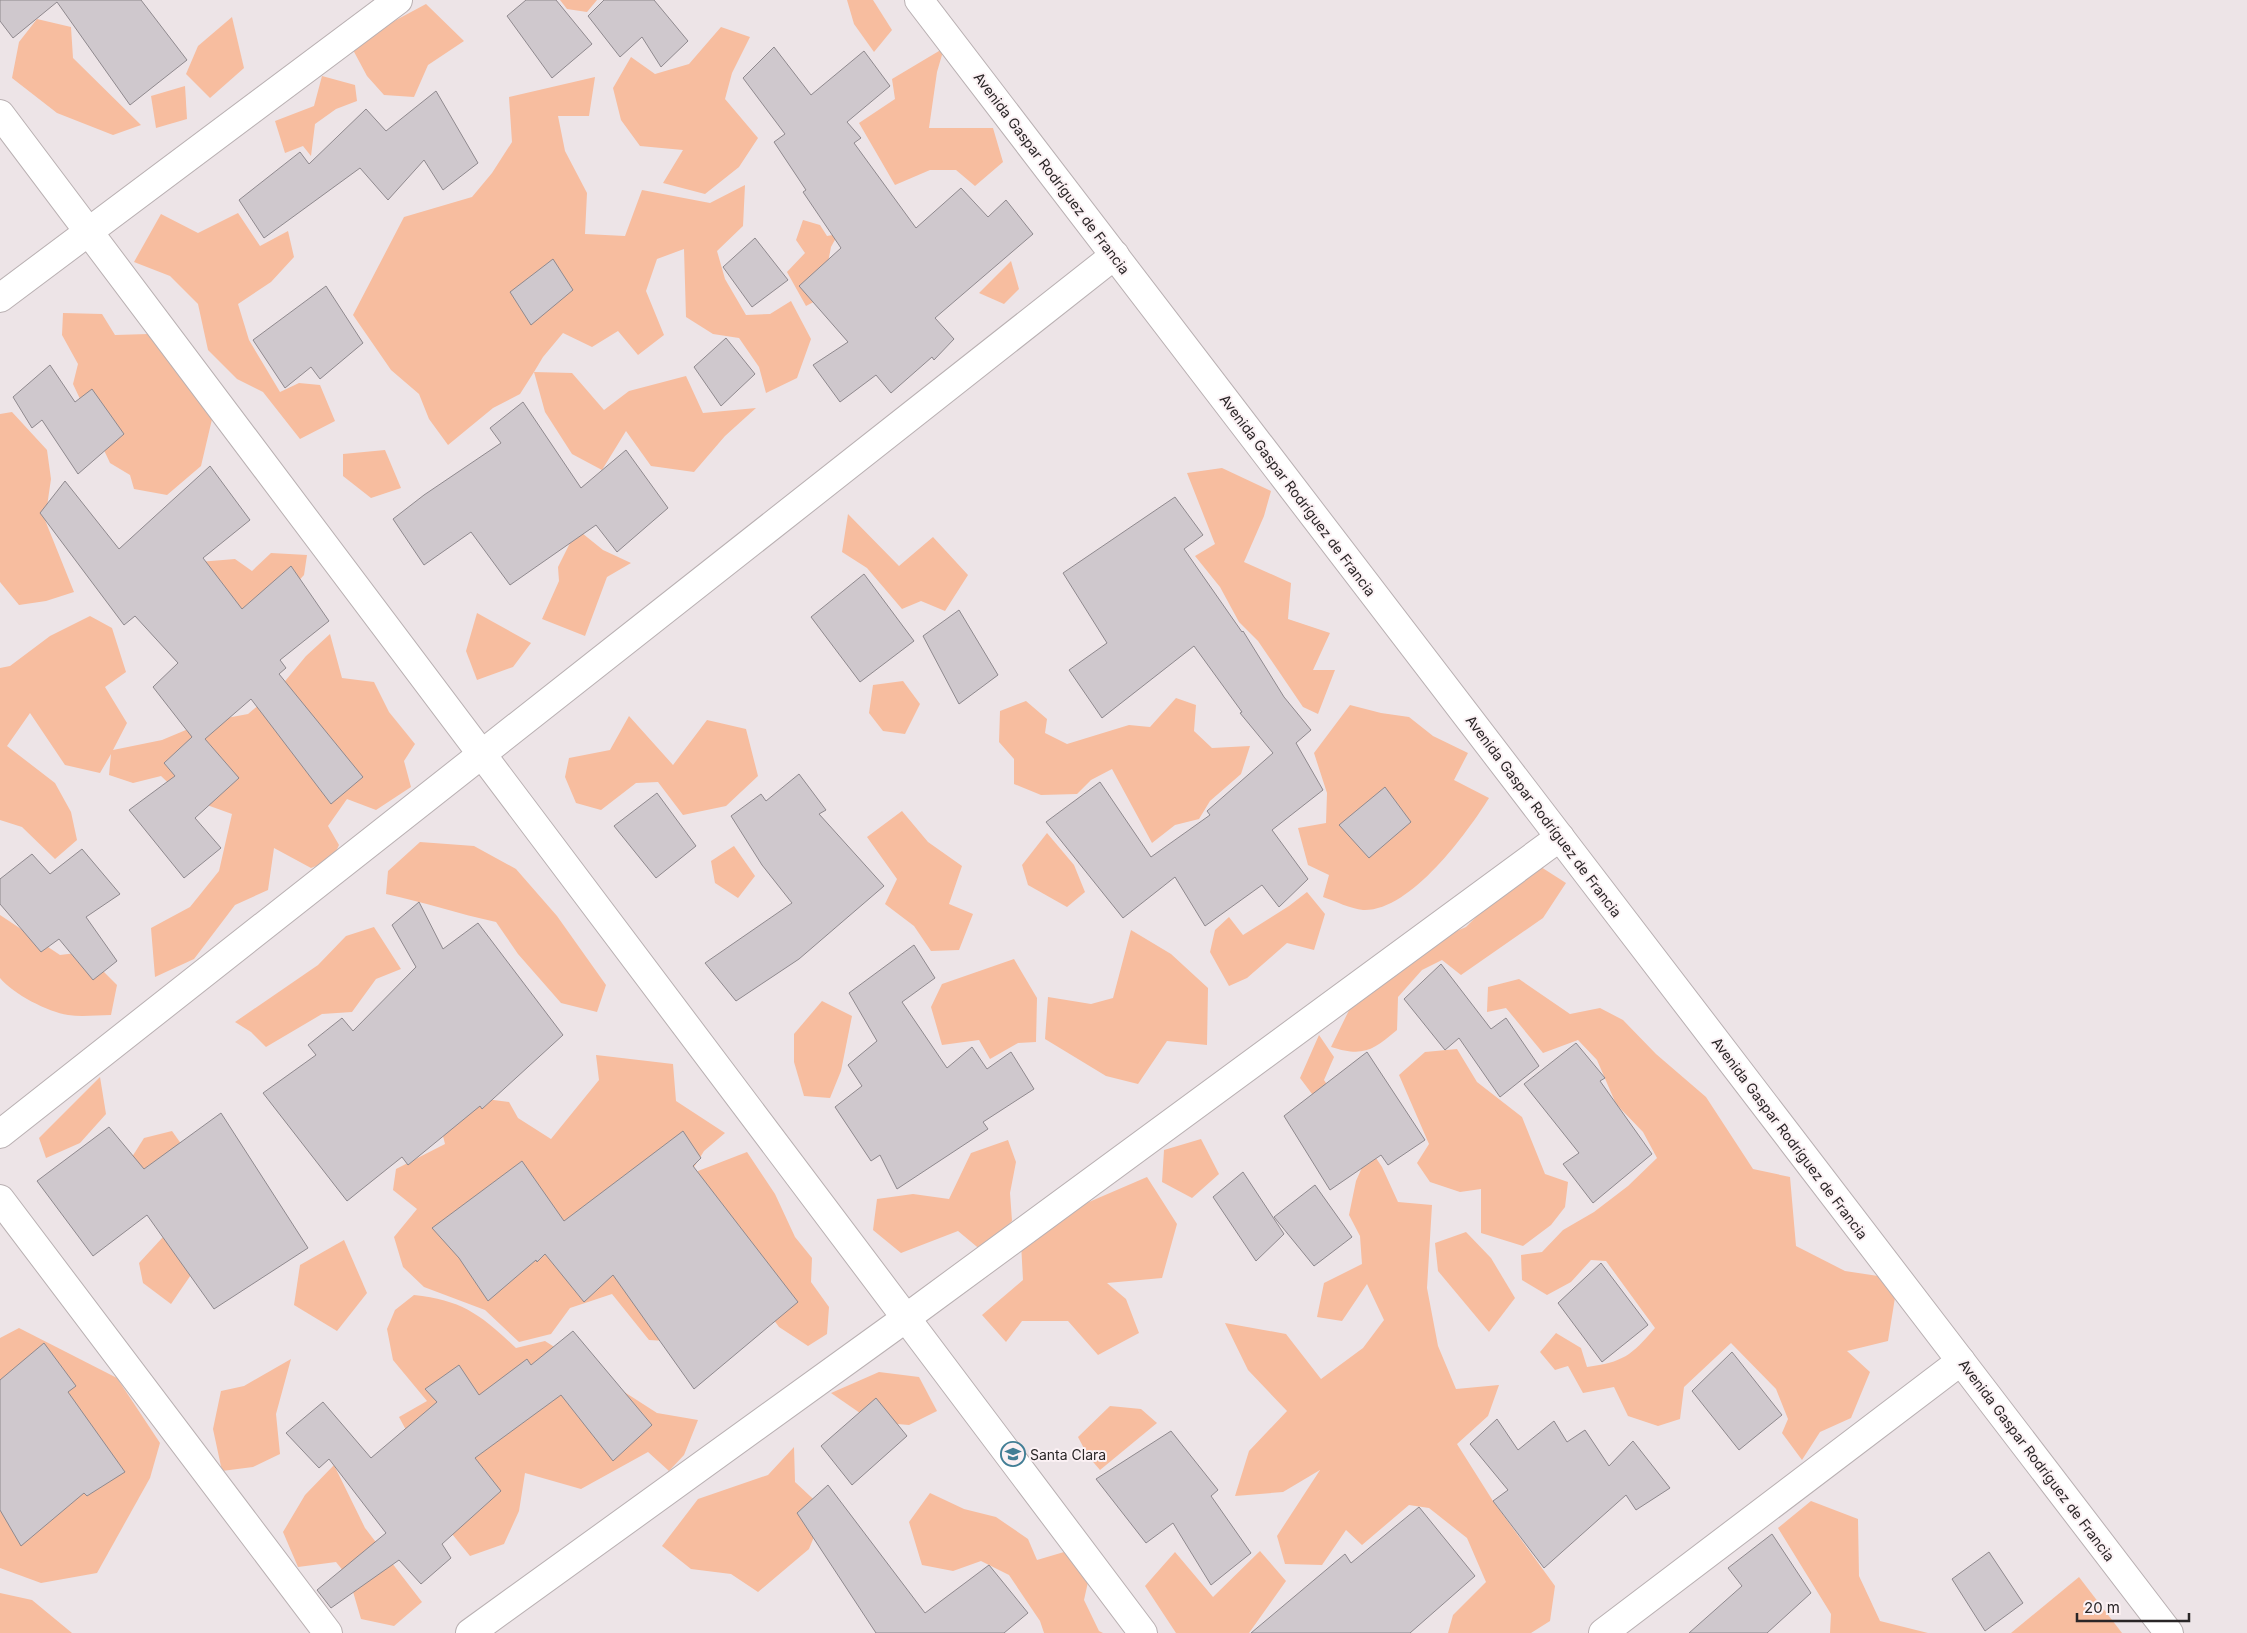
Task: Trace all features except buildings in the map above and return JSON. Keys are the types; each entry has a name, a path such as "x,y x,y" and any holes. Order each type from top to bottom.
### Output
{"street":[{"path":"0,298 398,0"},
{"name":"Avenida Gaspar Rodríguez de Francia","path":"919,0 2169,1633"},
{"path":"0,114 1142,1633"},
{"path":"0,1134 1115,255"},
{"path":"470,1633 906,1318 1560,838"},
{"path":"0,1198 328,1633"},
{"path":"1603,1633 1961,1360"}],"shaded area":[{"path":"560,0 597,0 587,12 567,9"},
{"path":"847,0 873,0 892,30 874,52 854,24"},
{"path":"426,4 464,41 428,65 414,97 384,95 367,76 352,48 385,26"},
{"path":"232,17 244,68 210,98 186,74 198,46"},
{"path":"37,19 71,27 73,58 141,125 113,135 57,113 12,78 19,42"},
{"path":"721,27 750,37 732,73 725,99 758,138 739,167 705,194 663,183 683,150 640,146 621,120 613,88 631,57 655,74 689,64"},
{"path":"944,48 937,72 929,128 993,128 1003,162 975,186 956,170 930,170 895,185 859,123 895,99 892,79"},
{"path":"322,76 355,85 357,101 336,109 315,124 311,156 303,146 285,153 275,121 314,106"},
{"path":"595,77 589,116 558,116 565,151 587,193 585,234 625,236 642,190 710,203 745,185 743,226 717,251 725,279 746,315 770,314 791,301 811,339 797,378 766,393 759,367 739,338 713,334 686,317 684,249 657,259 646,291 664,335 638,355 618,331 592,347 563,333 543,357 520,394 493,408 448,445 429,419 419,394 391,370 353,315 404,217 472,197 492,173 512,142 509,97"},
{"path":"185,86 187,119 156,128 151,96"},
{"path":"238,213 260,246 288,231 294,257 271,282 238,304 249,340 280,392 299,383 320,385 335,421 300,439 263,392 237,379 208,350 198,304 170,276 134,262 161,214 198,233"},
{"path":"803,220 820,225 827,236 838,234 831,247 821,298 806,306 787,272 805,253 796,240"},
{"path":"1011,261 1019,289 1004,304 979,293"},
{"path":"63,313 102,314 115,335 148,334 213,415 201,466 167,495 134,489 130,475 110,463 73,384 78,364 62,335"},
{"path":"534,372 572,373 604,410 629,391 686,376 703,413 756,408 725,436 694,472 651,466 626,431 602,470 572,454 545,412"},
{"path":"12,412 47,450 51,479 45,520 74,592 46,601 19,605 0,582 0,414"},
{"path":"385,450 401,488 371,498 343,476 343,454"},
{"path":"1222,468 1271,491 1264,516 1244,562 1291,583 1288,619 1330,633 1313,670 1335,670 1318,714 1303,707 1258,641 1239,622 1220,587 1195,556 1215,544 1187,473"},
{"path":"848,514 899,566 933,537 968,575 945,611 921,601 902,609 867,568 842,552"},
{"path":"577,529 603,550 631,563 607,577 585,636 542,619 559,581 558,567"},
{"path":"271,553 307,555 304,575 266,616 229,636 199,562 235,559 252,571"},
{"path":"477,613 531,643 513,667 477,680 466,651"},
{"path":"90,616 112,628 126,672 105,687 127,723 113,750 162,740 205,722 248,714 281,686 306,656 330,634 342,678 374,682 389,712 415,744 404,761 411,787 376,810 347,799 328,826 339,845 332,860 311,868 274,848 268,890 235,905 194,959 155,977 151,928 190,907 219,871 232,814 182,796 161,776 133,783 109,775 111,754 100,773 65,765 30,713 7,746 55,783 71,812 77,840 55,859 22,827 0,820 0,668 10,666 50,636"},
{"path":"903,681 920,704 905,734 883,731 869,713 873,685"},
{"path":"1176,698 1196,705 1194,731 1212,748 1250,746 1241,774 1210,801 1199,819 1175,825 1152,843 1112,769 1091,780 1077,794 1041,795 1014,784 1014,759 999,742 1000,711 1026,701 1047,719 1045,733 1067,744 1129,725 1150,727"},
{"path":"1350,705 1381,713 1409,717 1433,736 1468,753 1454,780 1489,798 1467,831 1418,885 1381,907 1363,910 1348,907 1323,897 1329,875 1308,865 1298,828 1326,823 1327,793 1314,753"},
{"path":"629,716 673,765 707,720 746,729 758,776 726,806 683,815 658,782 636,783 601,810 576,803 565,777 569,758 610,750"},
{"path":"902,811 928,842 962,866 949,904 973,914 959,950 931,951 914,926 885,904 897,879 867,837"},
{"path":"1047,833 1074,865 1085,892 1067,907 1028,885 1022,865"},
{"path":"420,842 474,846 516,869 557,916 606,985 597,1012 561,1003 518,954 496,922 386,894 388,871"},
{"path":"734,846 755,876 738,898 715,883 711,861"},
{"path":"1541,867 1566,883 1543,918 1461,975 1442,960 1422,970 1398,997 1397,1030 1381,1043 1359,1052 1331,1047 1354,1000 1443,937 1466,927 1501,892"},
{"path":"1307,892 1325,914 1314,950 1287,943 1247,978 1229,986 1210,952 1215,930 1229,917 1243,935 1289,906"},
{"path":"0,915 60,955 84,952 117,985 111,1015 79,1016 60,1013 31,1001 6,984 0,978"},
{"path":"374,927 401,969 376,979 352,1012 322,1014 266,1047 251,1032 235,1022 318,965 346,936"},
{"path":"1131,930 1171,954 1208,988 1207,1045 1167,1041 1138,1084 1106,1076 1045,1039 1048,997 1091,1004 1113,998"},
{"path":"1014,959 1037,998 1036,1042 1018,1043 990,1059 979,1040 942,1045 931,1007 942,984"},
{"path":"1519,979 1570,1014 1600,1008 1623,1020 1656,1054 1706,1097 1753,1169 1790,1177 1796,1246 1845,1271 1898,1279 1888,1341 1847,1351 1870,1372 1851,1418 1820,1432 1802,1460 1782,1433 1788,1419 1776,1389 1731,1343 1684,1387 1680,1419 1658,1426 1628,1416 1614,1387 1583,1393 1568,1366 1555,1370 1540,1352 1556,1333 1581,1348 1587,1367 1609,1363 1626,1356 1655,1328 1606,1261 1591,1260 1571,1282 1547,1295 1522,1280 1521,1255 1542,1252 1563,1230 1594,1212 1628,1186 1657,1158 1643,1132 1616,1104 1597,1060 1578,1040 1543,1053 1506,1008 1487,1012 1488,987"},
{"path":"822,1001 852,1016 841,1071 830,1098 804,1096 794,1062 794,1034"},
{"path":"1319,1035 1334,1057 1324,1080 1382,1167 1398,1202 1432,1205 1427,1288 1438,1346 1456,1389 1499,1385 1488,1416 1457,1444 1493,1501 1555,1586 1550,1621 1531,1633 1448,1633 1453,1615 1486,1582 1467,1538 1429,1508 1409,1505 1362,1545 1346,1530 1322,1565 1285,1564 1277,1536 1320,1470 1283,1492 1235,1496 1249,1451 1287,1411 1248,1370 1225,1323 1286,1334 1321,1379 1363,1348 1384,1320 1367,1284 1342,1321 1317,1317 1324,1283 1362,1264 1360,1236 1349,1215 1356,1181 1364,1163 1300,1078"},
{"path":"1457,1049 1477,1082 1522,1117 1545,1174 1568,1182 1565,1207 1551,1225 1523,1246 1481,1233 1481,1189 1460,1192 1430,1182 1417,1163 1429,1144 1399,1075 1425,1052"},
{"path":"596,1055 673,1064 676,1101 725,1133 704,1151 685,1182 682,1342 649,1340 612,1294 570,1308 551,1334 519,1342 485,1310 424,1287 403,1267 394,1237 417,1209 393,1190 396,1169 445,1144 432,1092 509,1102 518,1118 551,1139 599,1080"},
{"path":"100,1077 106,1114 80,1143 46,1158 39,1138"},
{"path":"172,1131 189,1155 192,1178 120,1176 144,1138"},
{"path":"1201,1139 1219,1174 1192,1198 1162,1182 1164,1150"},
{"path":"1008,1140 1016,1162 1010,1193 1012,1221 982,1251 958,1231 901,1253 873,1230 877,1199 913,1194 949,1199 971,1153"},
{"path":"747,1152 775,1194 795,1237 812,1258 811,1282 829,1307 827,1334 808,1346 779,1327 682,1196 698,1171"},
{"path":"1147,1177 1177,1224 1162,1278 1107,1283 1126,1299 1139,1333 1098,1355 1068,1321 1022,1321 1006,1342 982,1315 1023,1280 1021,1243 1082,1205"},
{"path":"1466,1232 1491,1258 1515,1298 1489,1332 1438,1271 1435,1243"},
{"path":"163,1237 197,1266 171,1304 143,1283 139,1263"},
{"path":"344,1240 367,1293 337,1331 294,1305 300,1265"},
{"path":"414,1295 446,1301 471,1311 493,1327 516,1348 545,1341 657,1413 698,1420 684,1455 669,1471 648,1452 581,1489 525,1473 519,1511 504,1544 470,1556 452,1534 420,1456 399,1417 427,1401 393,1360 387,1329 395,1310"},
{"path":"19,1328 117,1378 160,1443 150,1478 97,1573 41,1583 0,1568 0,1338"},
{"path":"291,1359 276,1414 280,1454 253,1467 222,1471 213,1429 221,1391 244,1386"},
{"path":"879,1372 919,1377 937,1411 909,1425 873,1422 831,1393"},
{"path":"1110,1406 1141,1409 1157,1423 1100,1470 1088,1456 1078,1437"},
{"path":"794,1447 795,1482 825,1510 809,1549 758,1592 731,1574 691,1569 662,1546 698,1499 768,1475"},
{"path":"334,1465 365,1528 422,1602 394,1626 361,1619 349,1578 336,1562 298,1567 283,1532 305,1495"},
{"path":"930,1493 964,1509 996,1517 1028,1539 1037,1560 1064,1552 1090,1573 1084,1600 1099,1631 1103,1633 1044,1633 1040,1621 1009,1575 981,1561 953,1571 922,1565 909,1522"},
{"path":"1811,1501 1858,1519 1859,1576 1880,1621 1928,1633 1830,1633 1831,1614 1778,1528"},
{"path":"1260,1551 1286,1581 1249,1633 1176,1633 1145,1586 1175,1552 1213,1597"},
{"path":"2079,1577 2122,1633 2011,1633"},
{"path":"0,1593 32,1600 72,1633 0,1633"}],"place":[{"name":"Santa Clara","path":"1013,1454"}]}
